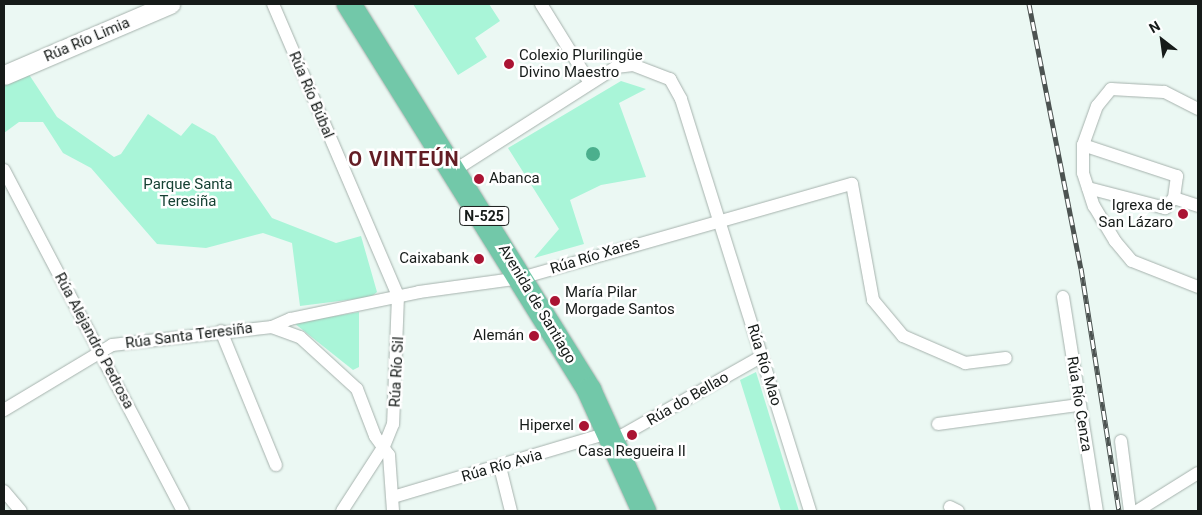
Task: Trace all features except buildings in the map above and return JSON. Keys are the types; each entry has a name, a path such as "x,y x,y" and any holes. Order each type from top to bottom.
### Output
{"highway":[{"name":"Avenida de Santiago","path":"349,4 521,278 612,436 644,511"}],"street":[{"name":"Rúa Río Limia","path":"4,75 170,4"},
{"name":"Rúa Río Búbal","path":"273,4 398,296"},
{"path":"541,4 590,83"},
{"name":"Rúa Río Mao","path":"454,170 590,83 624,65 670,79 681,99 810,511"},
{"path":"1198,109 1164,92 1111,89 1097,106 1083,145 1088,188 1115,241 1132,261 1198,287"},
{"path":"1083,145 1177,176 1174,198 1166,208 1088,188"},
{"name":"Rúa Alejandro Pedrosa","path":"4,170 183,511"},
{"name":"Rúa Río Xares","path":"272,327 290,319 398,296 521,278 718,219 852,184 873,300 903,336 965,363 1006,358"},
{"path":"1174,198 1198,206"},
{"name":"Rúa Río Sil","path":"384,446 396,400 398,296"},
{"name":"Rúa Río Cenza","path":"1063,297 1097,511"},
{"name":"Rúa Santa Teresiña","path":"4,410 99,350 129,341 272,327 300,337 357,389 375,436"},
{"path":"221,331 276,465"},
{"name":"Rúa do Bellao","path":"612,436 761,358"},
{"path":"938,424 1079,405"},
{"name":"Rúa Río Sil","path":"375,436 389,455 393,511"},
{"path":"363,482 375,436"},
{"name":"Rúa Río Avia","path":"393,497 612,436"},
{"path":"1121,441 1130,511"},
{"path":"342,511 363,482 384,446"},
{"path":"500,467 511,511"},
{"path":"1136,511 1198,474"},
{"path":"4,491 21,511"}],"green space":[{"path":"413,4 489,4 500,21 475,38 487,57 458,75"},
{"name":"Parque Santa Teresiña","path":"28,73 57,117 114,157 121,154 148,114 181,136 192,123 215,136 272,218 336,243 361,236 377,292 371,297 300,306 292,243 263,233 206,248 157,244 91,168 63,153 43,122 19,122 4,133 4,83"},
{"path":"621,81 646,89 619,103 646,177 601,185 570,200 584,244 534,258 559,229 508,148"},
{"path":"359,312 359,367 353,370 294,323"},
{"path":"756,372 799,511 781,511 740,380"}],"shaded area":[{"path":"590,147 596,147 600,154 596,161 590,161 586,157 586,151"}],"railway":[{"path":"1029,4 1081,268 1119,511"}],"place":[{"name":"Colexio Plurilingüe Divino Maestro","path":"509,64"},
{"name":"Abanca","path":"479,179"},
{"name":"Igrexa de San Lázaro","path":"1183,214"},
{"name":"Caixabank","path":"479,259"},
{"name":"María Pilar Morgade Santos","path":"555,301"},
{"name":"Alemán","path":"534,336"},
{"name":"Hiperxel","path":"584,426"},
{"name":"Casa Regueira II","path":"632,435"}],"district":[{"name":"O VINTEÚN","path":"404,159"}]}
